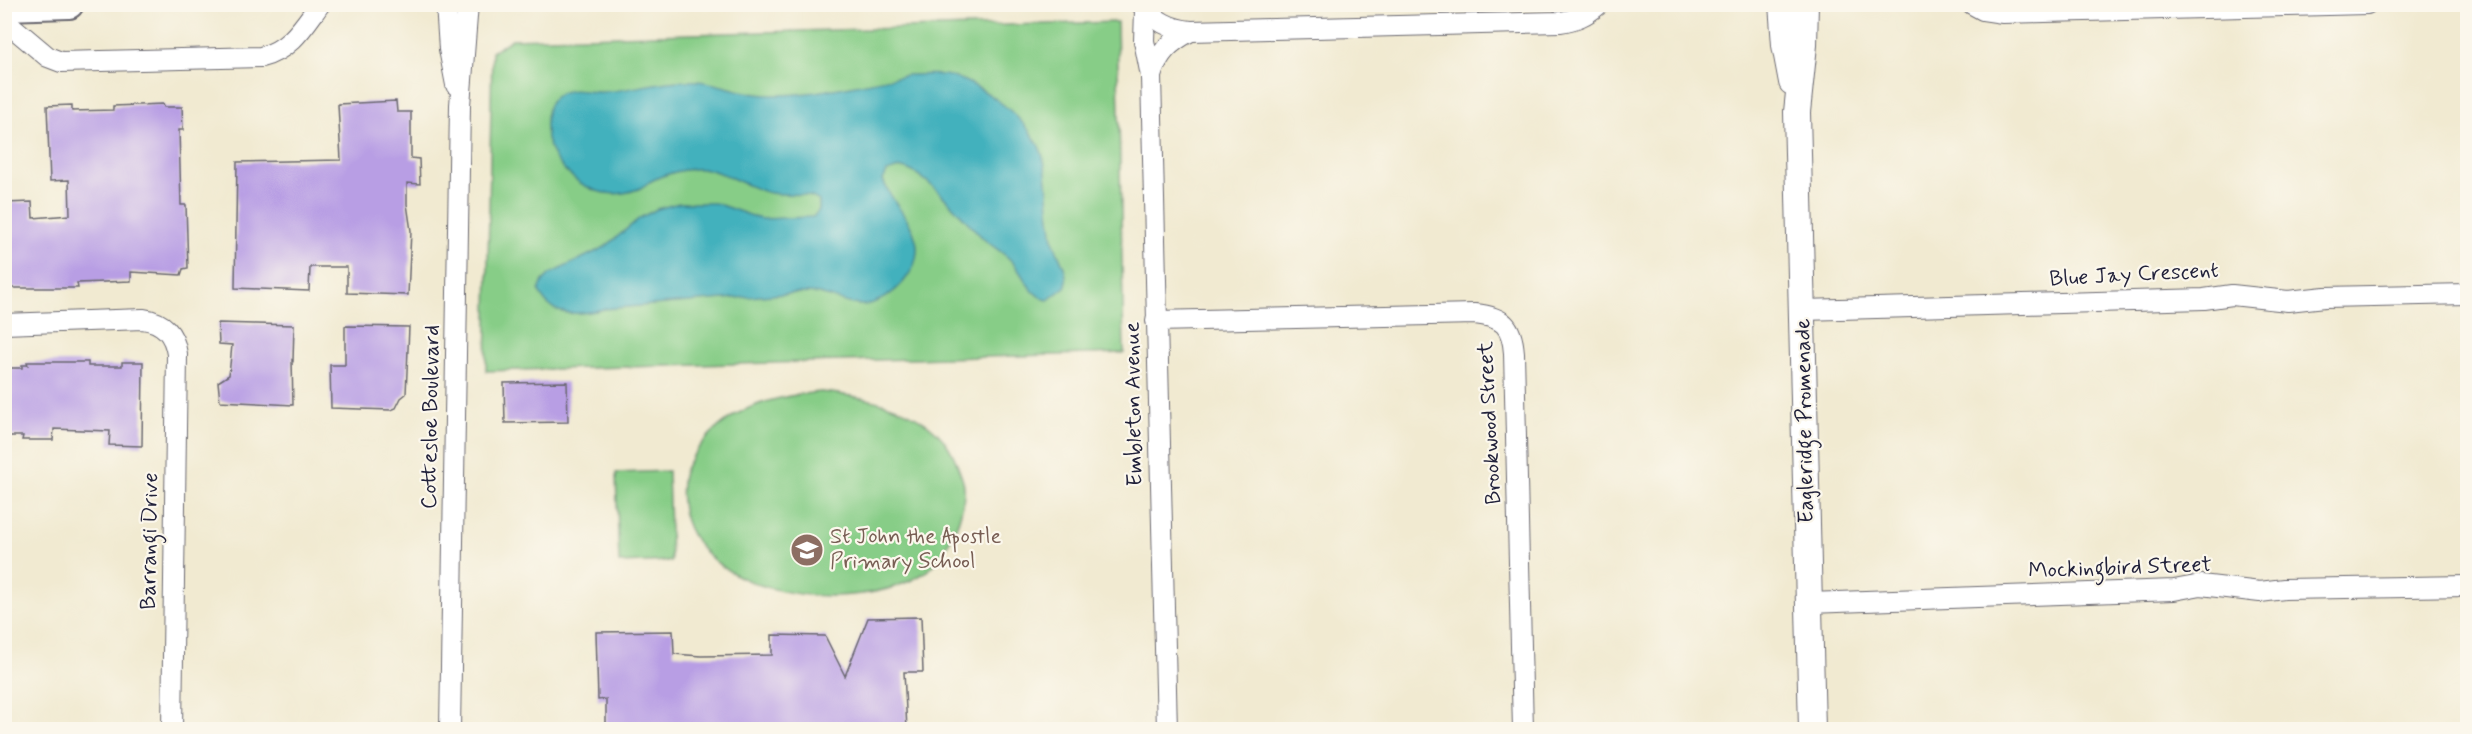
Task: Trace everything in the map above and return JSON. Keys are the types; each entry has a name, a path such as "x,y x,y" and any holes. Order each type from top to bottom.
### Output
{"main road":[{"path":"4,6 69,4"}],"street":[{"path":"4,20 48,57 61,62 261,57 283,49 320,4"},
{"name":"Cottesloe Boulevard","path":"446,4 449,49 460,105"},
{"name":"Cottesloe Boulevard","path":"450,729 460,105 468,4"},
{"path":"1143,7 1162,24 1177,30 1191,31 1560,22 1574,20 1587,14 1599,4"},
{"name":"Eagleridge Promenade","path":"1782,4 1785,45 1797,112"},
{"name":"Eagleridge Promenade","path":"1805,4 1804,45 1797,112 1812,729"},
{"path":"1972,4 1983,10 2003,13 2367,4"},
{"name":"Embleton Avenue","path":"1143,7 1144,41 1151,76 1167,729"},
{"name":"Embleton Avenue","path":"1151,76 1156,60 1169,44 1191,31"},
{"name":"Blue Jay Crescent","path":"1803,310 2204,299 2232,295 2288,301 2325,297 2468,294"},
{"name":"Brookwood Street","path":"1156,321 1475,314 1496,318 1505,324 1513,338 1514,353 1524,729"},
{"name":"Barrangi Drive","path":"4,324 152,320 172,336 177,354 172,729"},
{"name":"Mockingbird Street","path":"1809,603 2174,590 2201,585 2260,592 2284,589 2468,586"}],"green space":[{"path":"1117,22 1124,353 486,371 492,52 512,39"},
{"path":"821,392 881,403 919,419 935,431 948,446 957,464 964,492 957,526 946,548 929,570 895,587 859,594 821,596 782,591 746,579 715,561 693,536 682,503 682,480 686,467 698,448 727,420 743,411 779,398"},
{"path":"668,471 671,561 619,563 616,473"}],"water":[{"path":"907,75 944,75 973,85 1017,117 1038,144 1045,165 1053,238 1066,280 1066,286 1048,300 1037,295 1011,260 985,240 934,187 911,171 901,168 887,172 883,180 913,232 917,251 915,262 910,273 895,291 875,302 859,305 819,294 796,293 567,313 558,311 544,300 539,291 543,281 550,274 605,247 640,218 657,209 679,203 715,203 761,219 813,217 819,210 819,201 809,196 771,193 724,174 704,169 661,176 639,189 626,193 599,192 591,189 563,169 549,145 546,131 547,111 551,100 557,95 568,91 602,92 661,83 697,81 759,94 785,95"}],"building":[{"path":"396,101 397,112 411,112 411,158 419,159 420,184 407,183 411,231 408,295 347,293 347,267 310,267 309,291 235,288 237,162 341,160 338,104"},
{"path":"163,104 164,107 182,107 183,130 179,130 181,205 186,205 188,268 183,269 181,275 131,272 131,281 77,283 78,288 4,288 4,203 32,202 33,218 70,215 69,180 50,181 47,106 72,105 72,111 113,110 113,106"},
{"path":"218,323 294,325 293,405 220,401 218,382 229,375 232,345 219,344"},
{"path":"345,326 409,327 406,394 396,408 391,410 331,408 330,365 345,365"},
{"path":"27,362 88,362 88,366 122,366 122,362 143,362 142,446 109,445 110,431 54,429 53,440 22,440 23,436 4,436 4,368 22,368 22,365 28,365"},
{"path":"567,382 568,422 505,423 504,383"},
{"path":"921,617 923,672 904,672 907,729 606,729 606,699 598,700 596,632 673,631 674,654 701,656 772,655 772,635 825,636 845,676 868,618"}],"place":[{"name":"St John the Apostle Primary School","path":"807,550"}]}
